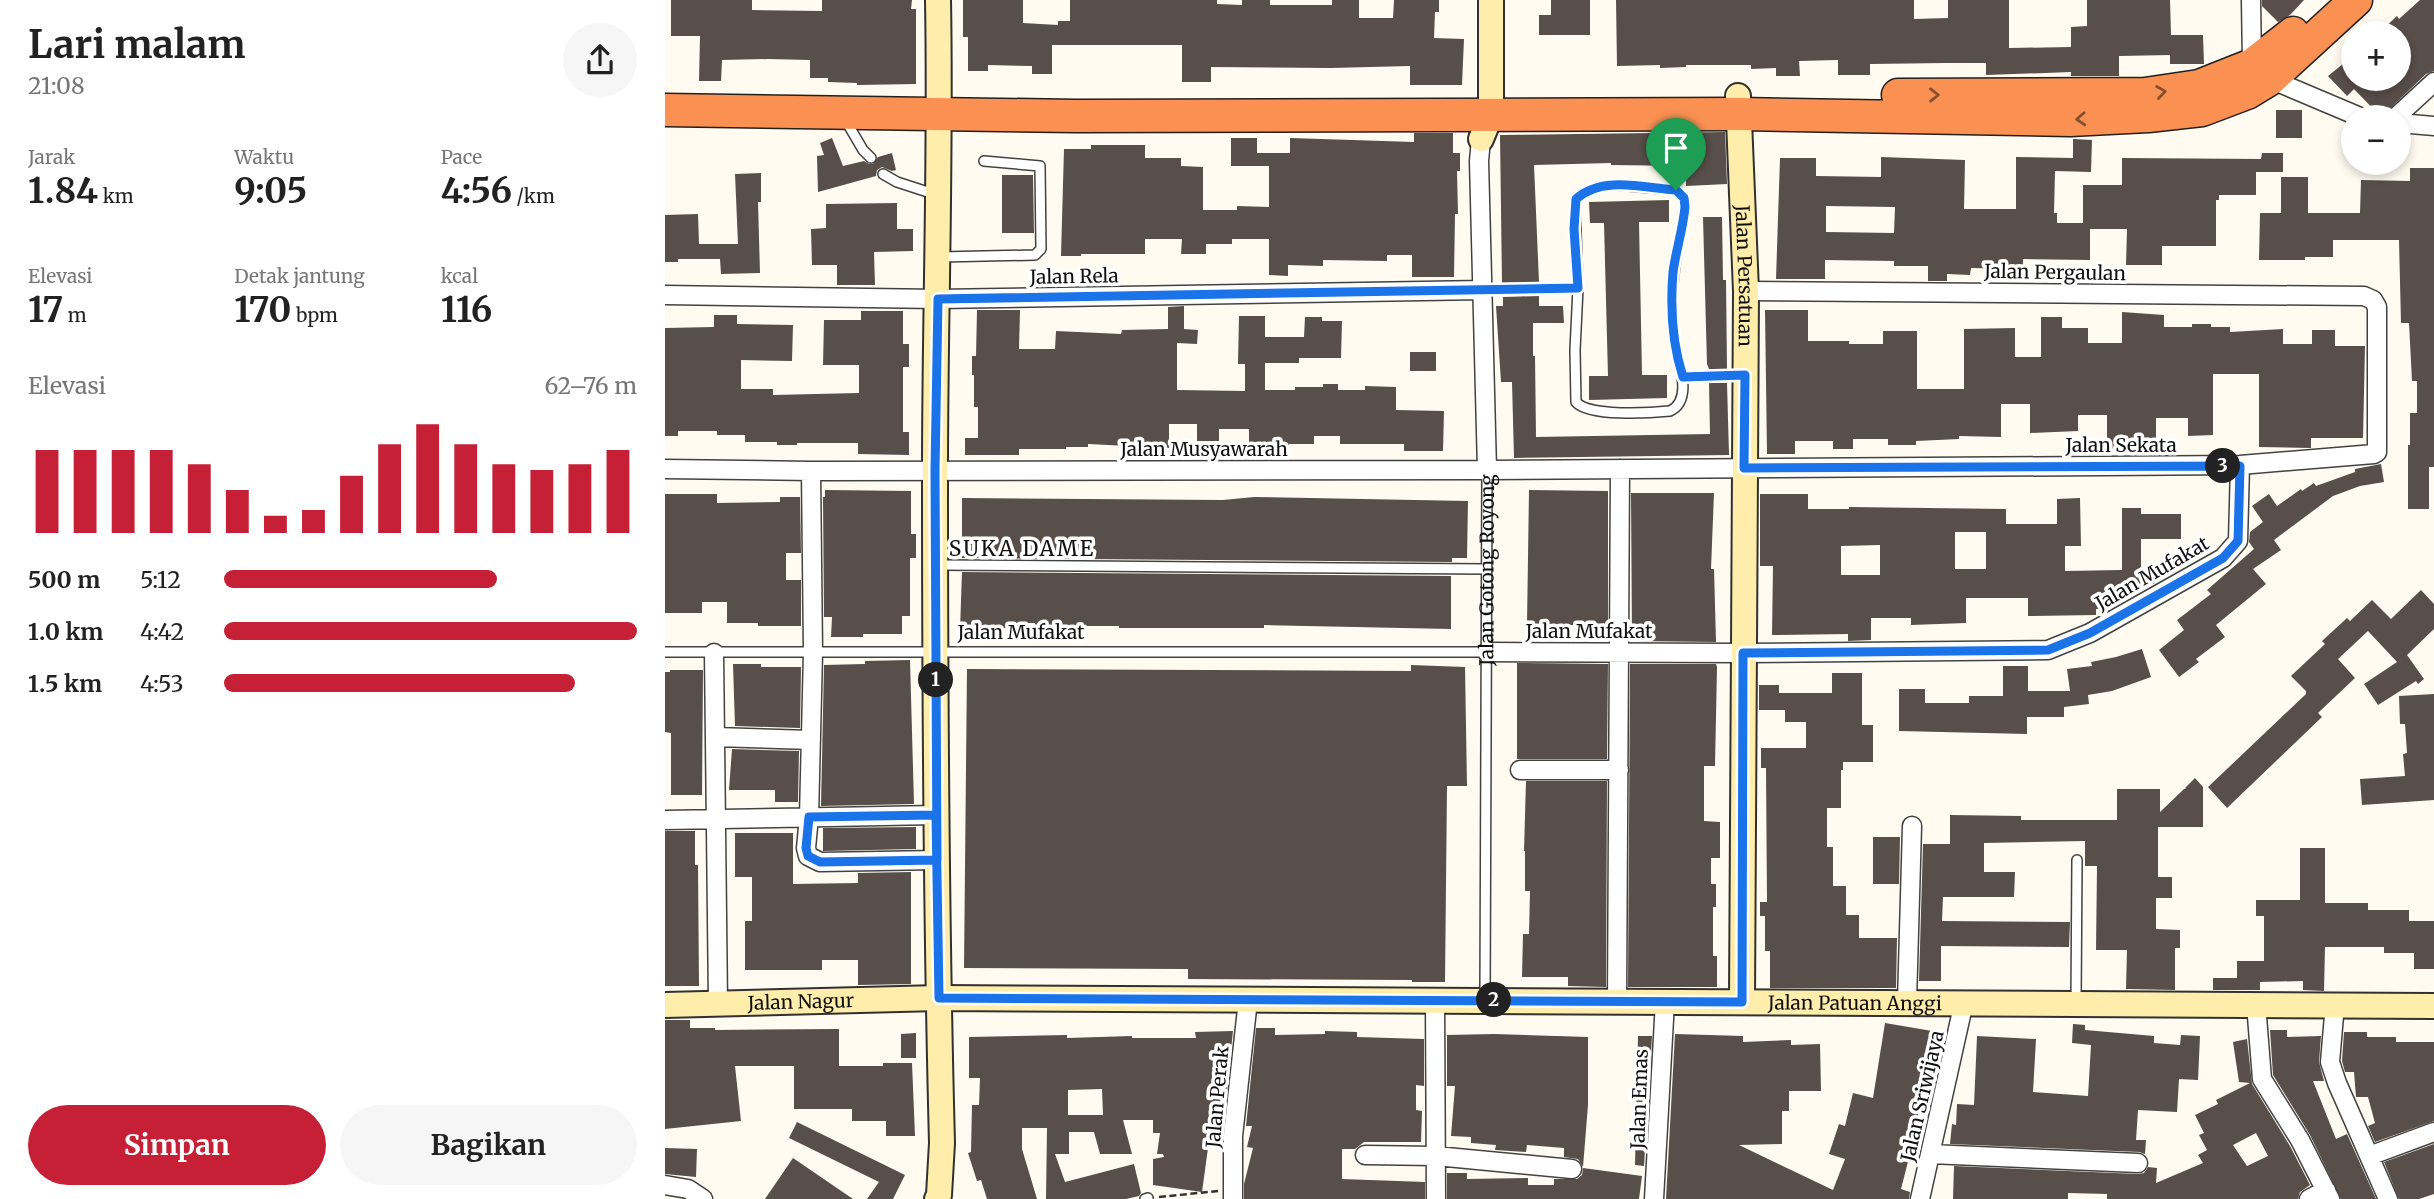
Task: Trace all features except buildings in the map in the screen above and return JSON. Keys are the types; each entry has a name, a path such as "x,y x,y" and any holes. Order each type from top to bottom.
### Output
{"highway":[{"path":"2261,72 2293,33 2328,0"},
{"path":"665,92 940,106 1483,113 2145,94 2199,86 2261,72 2355,0"},
{"path":"665,110 841,113 940,106"}],"street":[{"path":"939,0 935,470 936,815 943,1143 940,1198"},
{"path":"1475,0 1483,113"},
{"path":"1483,113 1491,0"},
{"path":"2251,0 2261,72 2341,108"},
{"path":"2409,105 2434,82"},
{"name":"Jalan Persatuan","path":"1739,105 1745,291 1742,1002"},
{"name":"Jalan Gotong Royong","path":"1483,113 1479,161 1487,470"},
{"path":"2411,124 2434,126"},
{"name":"Jalan Rela","path":"665,295 938,299 1483,290"},
{"name":"Jalan Pergaulan","path":"1745,291 2364,296"},
{"name":"Jalan Sekata","path":"1744,468 2240,466 2374,454 2377,452 2377,307 2373,300 2364,296"},
{"name":"Jalan Mufakat","path":"1487,652 2048,650 2090,633 2223,558 2238,541 2240,466"},
{"name":"Jalan Musyawarah","path":"665,469 811,471 1744,468"},
{"path":"1617,1001 1620,469"},
{"path":"811,471 813,652 806,848 808,856 820,862 937,860"},
{"path":"714,653 718,1004"},
{"path":"716,737 811,740"},
{"path":"1520,770 1619,770"},
{"path":"665,820 936,815"},
{"path":"1907,1002 1912,826"},
{"name":"Jalan Patuan Anggi","path":"939,998 2434,1006"},
{"name":"Jalan Nagur","path":"665,1004 939,998"},
{"name":"Jalan Perak","path":"1233,1194 1233,1136 1248,1000"},
{"path":"1435,1000 1436,1199"},
{"name":"Jalan Emas","path":"1654,1199 1664,1001"},
{"name":"Jalan Sriwijaya","path":"1920,1199 1964,1002"},
{"path":"2256,1004 2264,1083 2300,1140 2328,1195 2309,1199"},
{"path":"2336,1004 2330,1062 2388,1199"},
{"path":"2369,1156 2434,1132"},
{"path":"1930,1154 2138,1163"},
{"path":"1365,1155 1436,1156 1572,1168"},
{"path":"665,1185 688,1189 703,1199"}],"lane":[{"path":"841,113 863,150 871,158"},
{"path":"937,258 1035,255 1040,252 1040,166 984,161"},
{"path":"883,174 897,182 938,195"},
{"path":"1616,185 1676,190 1681,193 1685,207 1673,273 1672,311 1677,356 1683,377 1682,402 1678,407 1670,411 1621,412 1580,407 1575,396 1578,288 1576,199 1603,186 1616,185"},
{"path":"1483,290 1578,288"},
{"path":"1683,377 1745,375"},
{"name":"Jalan Gotong Royong","path":"1485,1000 1487,470"},
{"path":"936,565 1487,569"},
{"name":"Jalan Mufakat","path":"665,652 1487,652"},
{"path":"2076,1003 2077,860"}],"path":[{"path":"1147,1198 1233,1194"}],"district":[{"name":"SUKA DAME","path":"1022,548"}],"route":[{"path":"1676,190 1603,186 1576,199 1574,229 1578,288 938,299 935,470 937,860 820,862 808,856 806,848 809,817 936,815 939,998 1742,1002 1743,653 2048,650 2090,633 2223,558 2238,541 2240,466 1744,468 1745,375 1683,377 1677,356 1673,334 1673,273 1685,207 1684,198 1676,190"}]}
